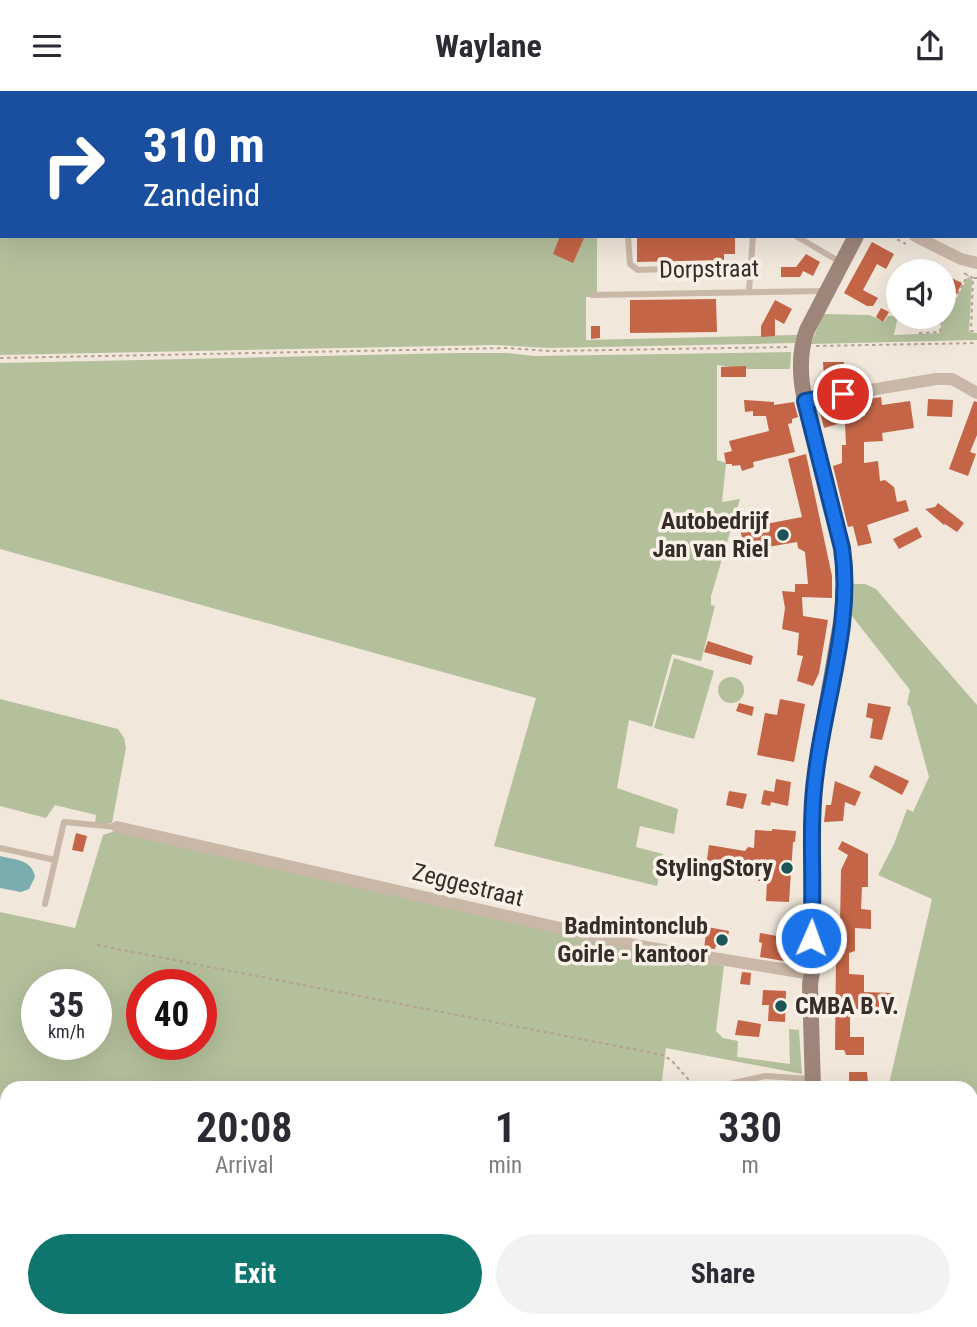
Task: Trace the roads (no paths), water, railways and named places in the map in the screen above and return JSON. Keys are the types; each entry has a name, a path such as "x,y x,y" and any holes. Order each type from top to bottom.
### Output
{"street":[{"path":"812,1081 813,801 818,754 842,617 845,572 842,548 805,401 800,368 801,347 807,328 855,238"},
{"path":"919,238 961,259 977,263"},
{"path":"805,401 936,379 951,379 977,393"},
{"name":"Zeggestraat","path":"117,827 639,946 812,974"}],"lane":[{"path":"628,238 630,264 638,270 749,266"},
{"path":"749,291 753,238"},
{"path":"799,238 842,263"},
{"name":"Dorpstraat","path":"592,295 827,291"},
{"path":"46,904 64,822 117,827"},
{"path":"0,848 55,860"},
{"path":"742,1081 765,1076 794,1081"}],"water":[{"path":"0,856 27,863 35,877 29,889 21,892 0,888"}],"place":[{"name":"Autobedrijf Jan van Riel","path":"783,535"},
{"name":"StylingStory","path":"787,868"},
{"name":"Badmintonclub Goirle - kantoor","path":"722,940"},
{"name":"CMBA B.V.","path":"781,1006"}]}
